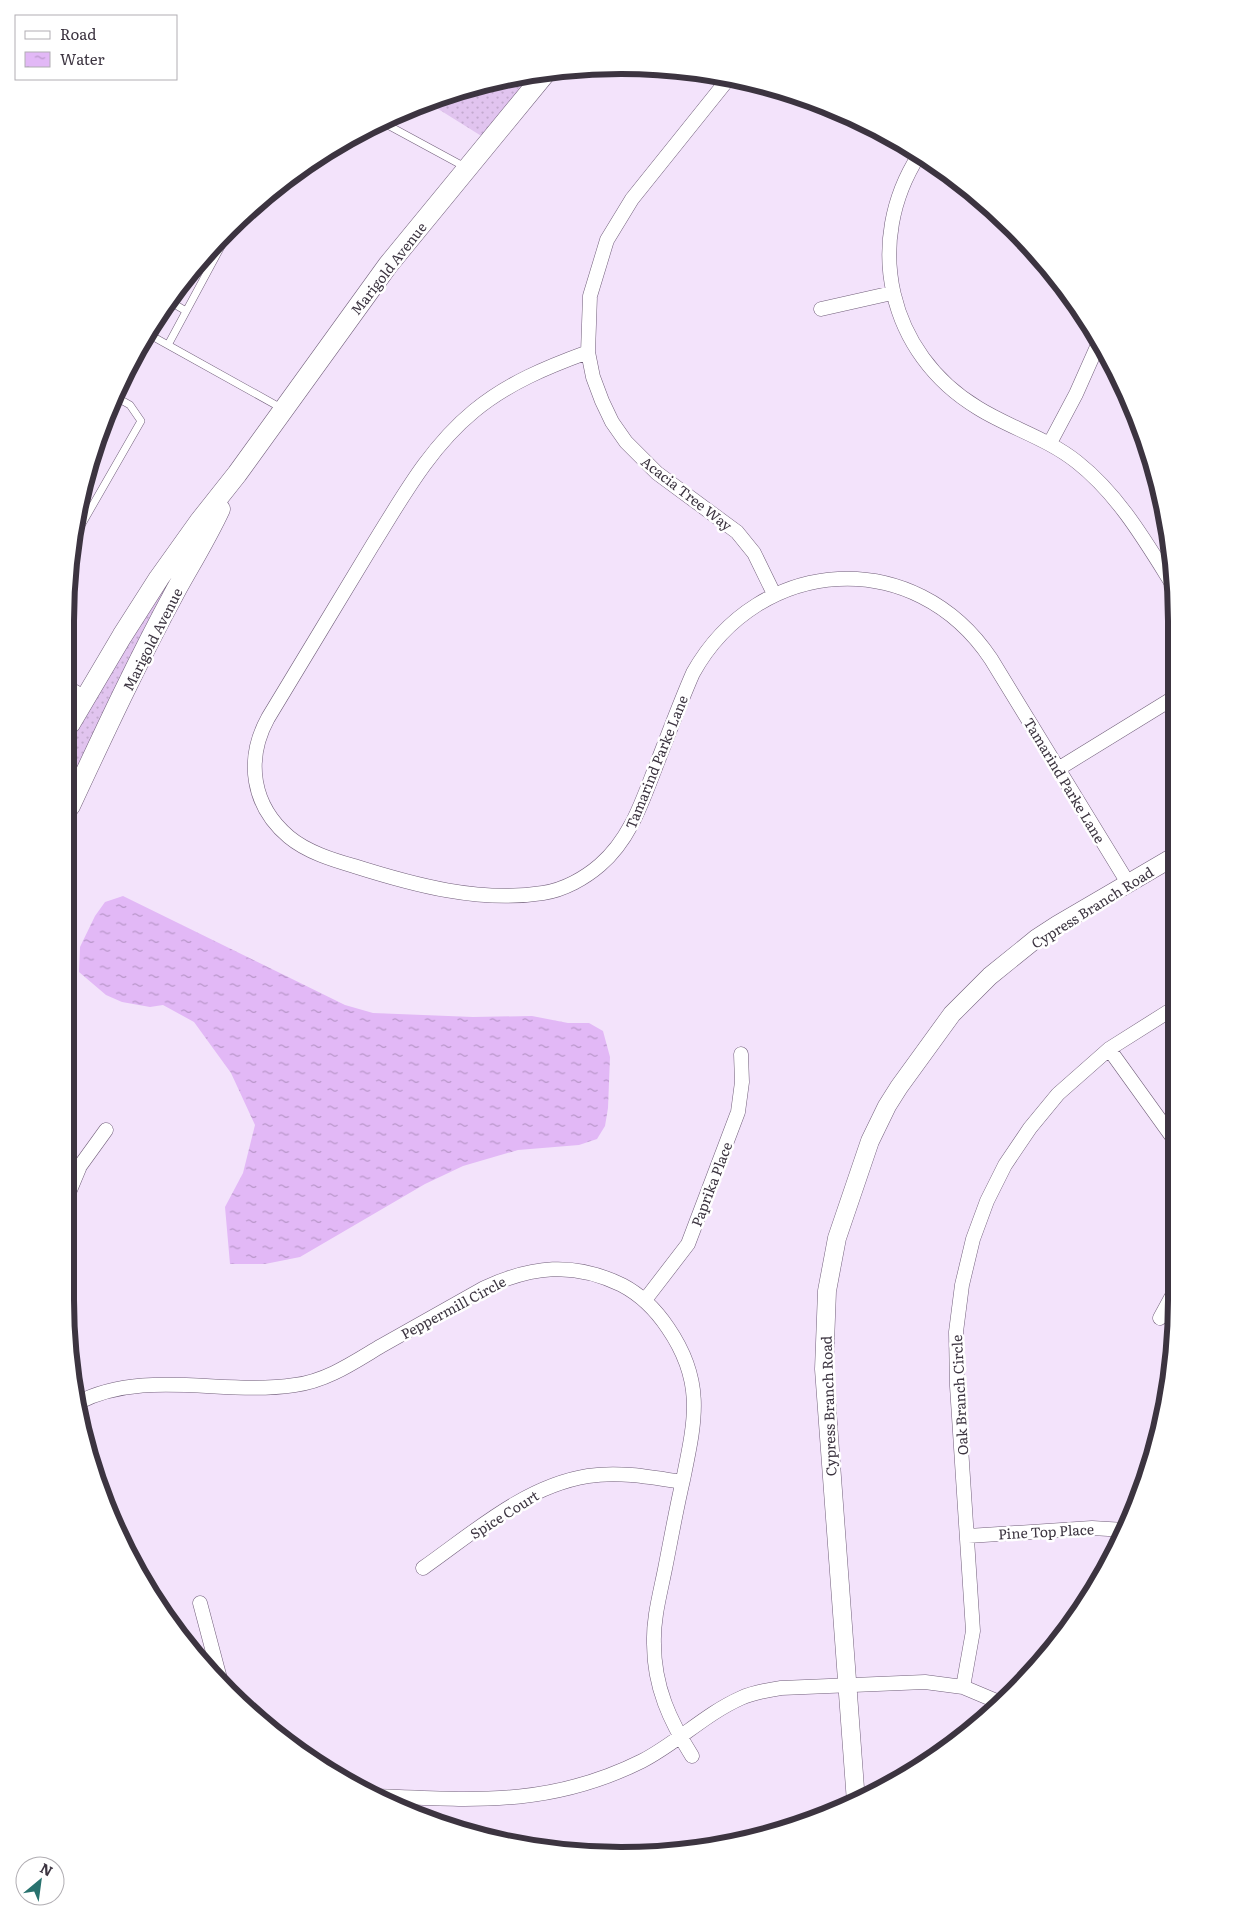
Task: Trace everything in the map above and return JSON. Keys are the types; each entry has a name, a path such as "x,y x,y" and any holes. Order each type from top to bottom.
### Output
{"main road":[{"name":"Marigold Avenue","path":"74,706 77,693 199,522 237,474 388,265 540,80"},
{"name":"Marigold Avenue","path":"74,798 120,701 176,590 207,536 237,474"}],"street":[{"name":"Acacia Tree Way","path":"725,83 632,199 606,240 590,296 588,352 593,377 602,401 612,422 626,442 657,473 742,537 754,553 774,594"},
{"path":"916,160 903,184 894,210 890,259 892,293 904,324 918,350 931,369 945,383 977,408 1050,443 1079,463 1114,498 1141,533 1166,574"},
{"path":"821,309 892,293"},
{"path":"1050,443 1076,394 1096,349"},
{"name":"Tamarind Parke Lane","path":"588,352 552,365 499,392 451,432 416,474 258,737 254,758 256,783 264,806 290,838 314,852 387,877 429,887 496,896 545,893 565,887 586,876 600,865 622,841 638,812 686,690 701,658 730,624 752,606 774,594 808,583 855,579 909,591 942,608 968,629 980,644 1128,883"},
{"path":"1058,769 1168,702"},
{"name":"Cypress Branch Road","path":"855,1794 824,1397 824,1336 827,1291 833,1255 863,1159 878,1124 899,1087 937,1033 969,995 1037,938 1168,860"},
{"name":"Oak Branch Circle","path":"963,1687 973,1631 957,1386 956,1332 962,1285 973,1239 995,1182 1030,1128 1058,1094 1109,1049 1168,1012"},
{"path":"1109,1049 1168,1131"},
{"name":"Paprika Place","path":"645,1300 688,1244 738,1112 742,1088 741,1054"},
{"path":"74,1180 80,1166 106,1130"},
{"name":"Peppermill Circle","path":"83,1400 103,1392 139,1386 265,1387 306,1383 334,1373 484,1288 506,1278 527,1272 550,1268 571,1269 593,1273 631,1290 645,1300 660,1316 685,1357 692,1378 695,1414 693,1432 658,1600 654,1643 654,1664 662,1701 680,1738 692,1756"},
{"path":"1160,1318 1168,1303"},
{"name":"Spice Court","path":"423,1568 503,1512 533,1495 559,1484 588,1476 621,1474 682,1482"},
{"name":"Pine Top Place","path":"968,1536 1092,1528 1118,1530"},
{"path":"200,1603 218,1669"},
{"path":"391,1796 517,1798 560,1791 599,1780 640,1762 670,1745 722,1708 748,1695 762,1691 782,1688 925,1682 963,1687 994,1700"}],"lane":[{"path":"389,126 467,169"},
{"path":"168,345 219,250"},
{"path":"175,305 186,311"},
{"path":"154,336 283,409"},
{"path":"83,523 140,421 130,405 121,400"}],"shaded area":[{"path":"528,82 483,137 435,107 479,92"},
{"path":"193,544 74,779 74,733 91,701 165,583"}],"water":[{"path":"123,896 345,1005 373,1013 473,1017 532,1016 568,1023 589,1023 603,1031 610,1057 608,1108 605,1126 597,1139 579,1145 518,1150 463,1166 425,1184 300,1257 265,1264 230,1264 225,1207 243,1173 255,1125 231,1073 194,1022 163,1005 150,1007 122,1002 106,995 79,972 80,947 95,916 105,902"}]}
